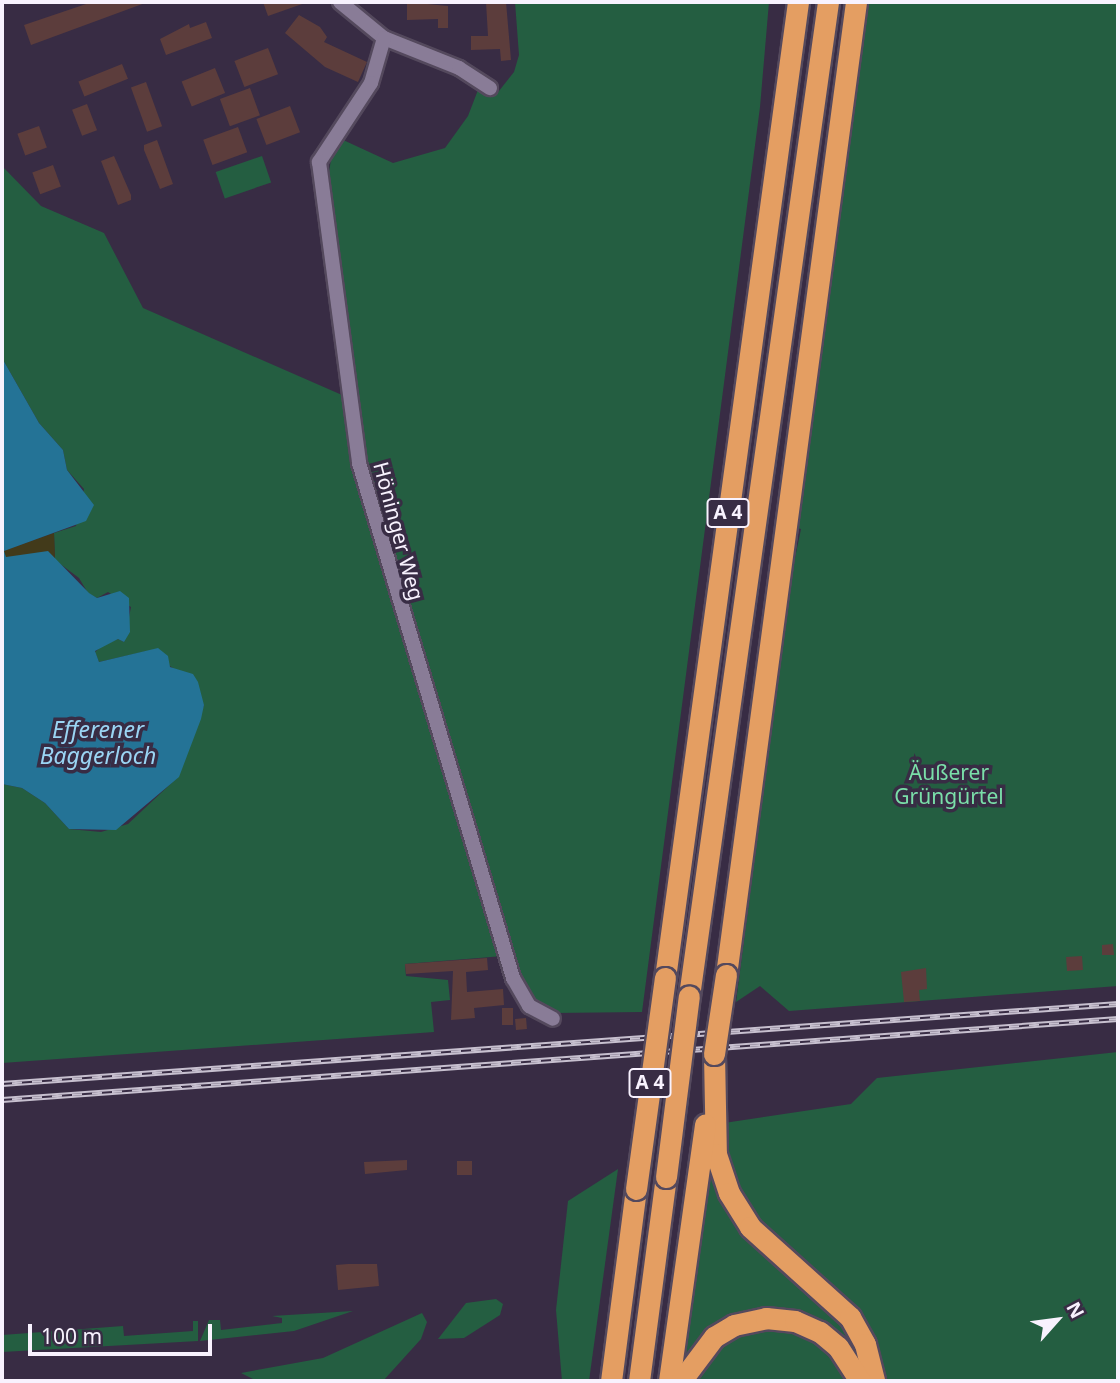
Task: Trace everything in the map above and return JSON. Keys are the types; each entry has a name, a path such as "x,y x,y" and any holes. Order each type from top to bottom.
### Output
{"highway":[{"path":"789,2 792,47"},
{"name":"A 4","path":"611,1381 798,2"},
{"name":"A 4","path":"639,1381 689,996 828,2"},
{"path":"669,1381 856,2"},
{"path":"779,573 785,313"},
{"path":"714,1054 716,1154 729,1193 750,1227 850,1317 865,1343 874,1381"},
{"path":"681,1381 714,1337 734,1325 766,1318 795,1321 820,1332 845,1355 860,1381"}],"street":[{"path":"340,2 384,38 459,68 490,88"},
{"name":"Höninger Weg","path":"384,38 371,83 319,162 359,463 513,978 529,1006 553,1019"}],"green space":[{"path":"515,2 769,2 760,107 642,1012 553,1013 522,988 365,462 327,185 332,153 341,139 393,163 445,148 468,116 478,90 495,96 514,72 519,55"},
{"name":"Äußerer Grüngürtel","path":"867,2 1118,2 1118,986 789,1011 760,986 736,1002 791,577 801,529 796,528"},
{"path":"262,156 271,182 225,198 216,172"},
{"path":"2,166 41,206 104,233 143,308 342,395 361,493 503,956 405,964 406,976 448,980 450,1000 431,1002 434,1032 2,1063 2,784 22,788 45,803 69,829 101,832 128,824 178,777 204,705 179,672 147,651 99,662 95,652 103,645 118,639 124,642 131,607 108,592 97,598 88,593 79,578 55,560 54,533 76,526 84,489 67,470 63,450 39,423 2,358"},
{"path":"1118,1052 1118,1381 883,1381 846,1301 763,1226 751,1210 730,1164 724,1123 851,1104 877,1078"},
{"path":"709,1166 724,1205 744,1235 827,1305 854,1339 866,1371 814,1321 702,1338 679,1367"},
{"path":"618,1169 589,1381 562,1381 556,1310 568,1201"},
{"path":"496,1299 503,1304 500,1315 464,1338 438,1339 466,1303"},
{"path":"353,1311 294,1331 200,1341 209,1320 220,1320 221,1330 282,1323 282,1318 272,1316"},
{"path":"422,1313 427,1322 421,1339 383,1381 257,1381 241,1373 323,1358"},
{"path":"193,1321 198,1321 198,1341 2,1352 2,1335 123,1326 124,1336 193,1331"},
{"path":"777,1328 823,1344 852,1381 695,1381 715,1351 732,1339"}],"sand":[{"path":"54,533 55,560 48,552 6,558 3,551"}],"water":[{"name":"Efferener Baggerloch","path":"2,358 39,423 63,450 67,470 94,505 86,521 4,551 6,557 48,551 97,598 120,591 129,598 130,632 124,642 118,639 95,651 99,662 158,648 168,656 170,667 193,674 204,705 179,777 116,830 69,829 45,803 22,788 2,784"}],"building":[{"path":"92,2 145,3 31,45 24,25"},
{"path":"263,2 305,2 305,3 268,16"},
{"path":"407,2 448,6 448,28 438,28 438,19 407,20"},
{"path":"486,2 506,2 511,60 501,61 500,49 471,50 471,36 488,36"},
{"path":"299,15 320,27 327,37 324,42 367,62 358,82 325,67 285,33"},
{"path":"206,22 212,38 166,55 160,39 189,24 190,28"},
{"path":"268,48 278,74 244,87 234,61"},
{"path":"122,64 128,79 84,96 78,82"},
{"path":"215,68 225,93 192,107 182,81"},
{"path":"146,82 162,126 147,132 131,87"},
{"path":"250,88 260,115 230,126 220,99"},
{"path":"87,104 97,130 82,136 72,110"},
{"path":"290,106 300,132 266,145 256,119"},
{"path":"39,126 47,148 25,155 17,134"},
{"path":"238,127 247,152 212,165 203,140"},
{"path":"157,140 173,184 160,189 144,150 144,145"},
{"path":"114,156 131,195 131,200 118,205 101,161"},
{"path":"53,165 61,187 40,194 32,173"},
{"path":"1113,944 1114,955 1102,955 1102,945"},
{"path":"1082,956 1083,970 1067,971 1066,957"},
{"path":"487,958 488,970 466,972 467,992 503,989 504,1005 474,1008 475,1018 451,1020 453,971 406,974 405,964"},
{"path":"926,968 927,989 919,990 920,1001 904,1002 901,972"},
{"path":"502,1008 513,1008 513,1025 502,1025"},
{"path":"526,1018 527,1029 516,1030 515,1019"},
{"path":"407,1160 407,1170 365,1174 364,1162"},
{"path":"457,1161 472,1161 472,1175 457,1175"},
{"path":"377,1264 379,1286 338,1290 336,1265"}],"railway":[{"path":"2,1084 1118,1004"},
{"path":"2,1100 1118,1019"}]}
